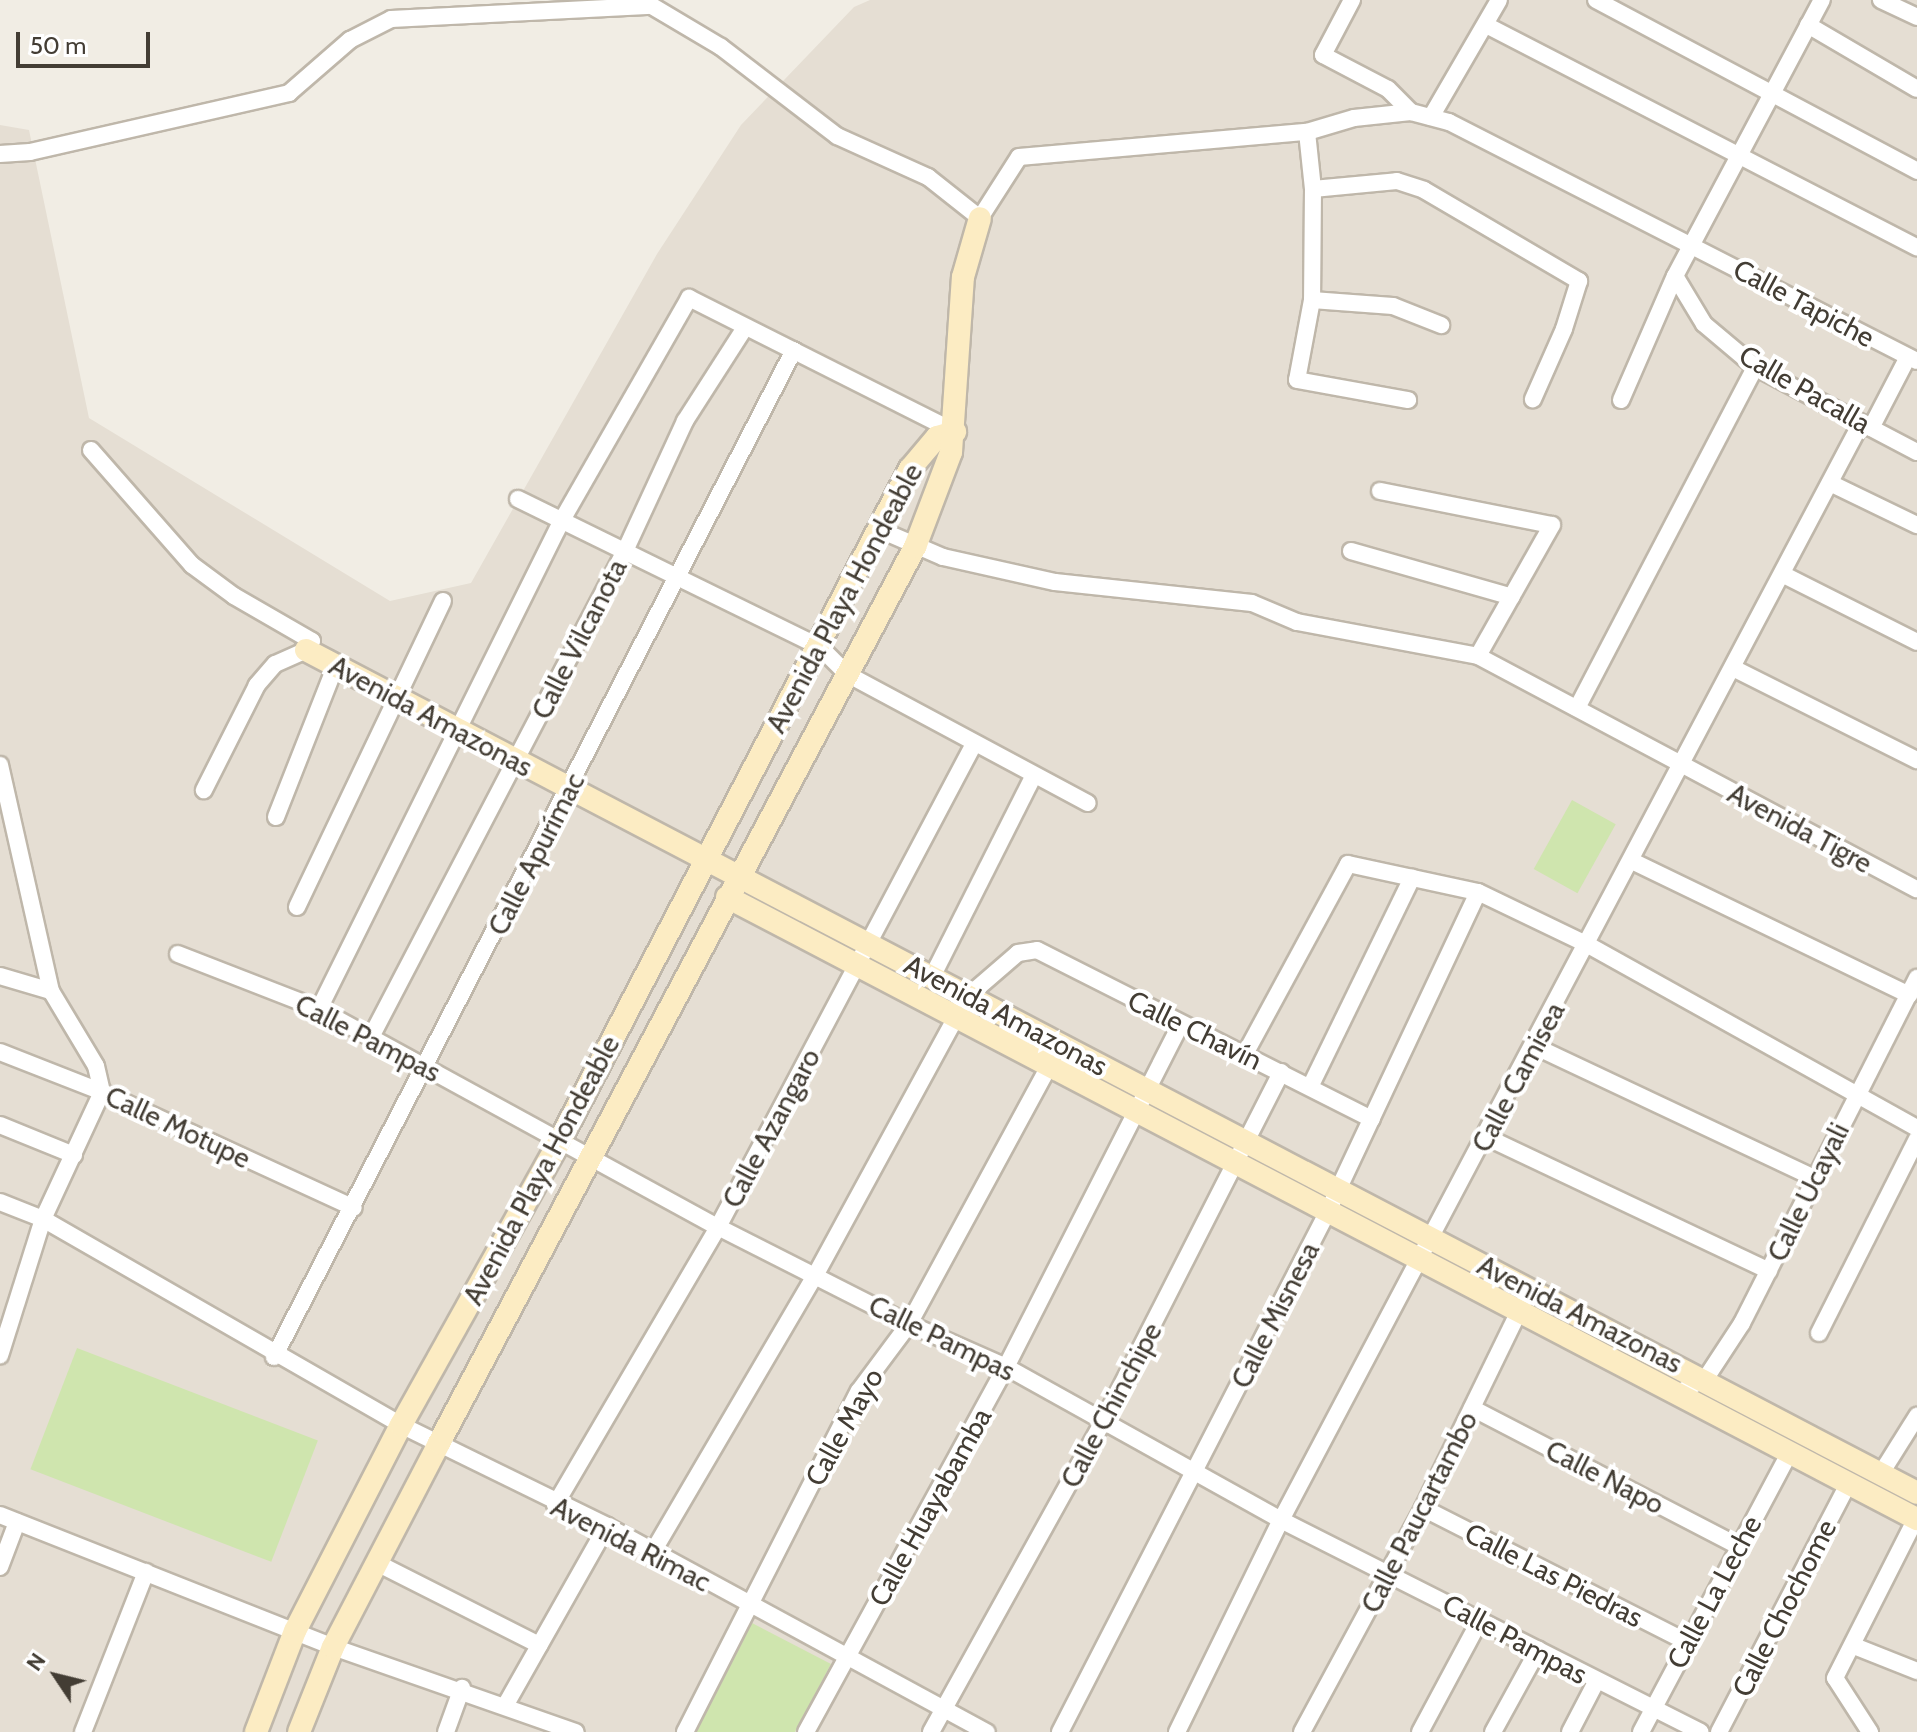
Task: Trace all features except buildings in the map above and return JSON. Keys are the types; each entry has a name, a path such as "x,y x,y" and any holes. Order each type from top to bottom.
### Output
{"street":[{"path":"1352,0 1323,55 1388,89 1411,112"},
{"path":"1431,117 1499,0"},
{"path":"1596,0 1770,96 1917,171"},
{"path":"1621,400 1675,276 1822,0"},
{"path":"1881,0 1917,17"},
{"path":"0,154 30,152 289,93 350,40 391,19 605,3 652,6 695,29 837,136 928,177 980,218"},
{"path":"1486,25 1917,247"},
{"path":"1808,25 1917,89"},
{"path":"319,1009 562,520 689,298 744,329 794,350 955,432 958,318 980,218 1019,157 1307,132 1354,118 1411,112"},
{"name":"Calle Tapiche","path":"1411,112 1431,117 1692,243 1912,359"},
{"path":"1307,132 1313,189 1312,300 1297,380 1408,400"},
{"path":"1313,189 1397,181 1424,190 1579,281 1564,329 1533,399"},
{"name":"Calle Pacalla","path":"1675,276 1704,324 1755,367 1917,452"},
{"path":"1312,300 1393,306 1441,325"},
{"name":"Calle Vilcanota","path":"371,1037 625,551 685,421 744,329"},
{"name":"Calle Apurímac","path":"274,1357 354,1208 794,350"},
{"name":"Calle Camisea","path":"1177,1732 1281,1520 1683,766 1830,483 1912,359"},
{"path":"1577,708 1755,367"},
{"name":"Avenida Playa Hondeable","path":"256,1732 295,1631 401,1425 559,1142 705,858 820,647 878,529 923,450 937,437 955,432"},
{"name":"Avenida Playa Hondeable","path":"299,1732 333,1647 439,1443 915,547 955,432"},
{"path":"91,450 192,565 234,596 309,636 312,644 306,650 275,664 257,685 204,790"},
{"path":"1830,483 1917,525"},
{"path":"1380,491 1552,525 1478,656"},
{"path":"518,499 820,647 847,674 1033,777 1088,803"},
{"name":"Avenida Tigre","path":"878,529 915,547 1055,582 1252,603 1297,622 1478,656 1917,889"},
{"path":"1351,551 1512,597"},
{"path":"1782,574 1917,642"},
{"path":"297,907 443,601"},
{"name":"Avenida Amazonas","path":"306,650 869,942 932,977 962,1007"},
{"path":"276,817 336,665"},
{"path":"1733,668 1917,760"},
{"name":"Calle Azangaro","path":"555,1505 718,1227 974,744"},
{"path":"0,765 51,991 96,1066 102,1092 43,1219 0,1355"},
{"path":"932,977 1033,777"},
{"path":"1632,861 1909,995"},
{"path":"1245,1054 1348,864 1478,892 1588,945 1917,1128"},
{"path":"1310,1087 1412,878"},
{"name":"Calle Misnesa","path":"1060,1732 1334,1199 1478,892"},
{"name":"Avenida Amazonas","path":"727,897 857,964 962,1007 1525,1298 1789,1454 1917,1518"},
{"name":"Calle Chavín","path":"962,1007 1018,953 1037,950 1372,1119"},
{"name":"Calle Pampas","path":"178,954 319,1009 718,1227 816,1274 909,1324 1006,1367 1102,1424 1196,1471 1281,1520 1390,1571 1596,1682 1701,1732"},
{"path":"0,976 51,991"},
{"name":"Calle Ucayali","path":"1706,1378 1769,1271 1917,978"},
{"path":"651,1555 816,1274 962,1007"},
{"name":"Calle Huayabamba","path":"806,1732 1006,1367 1181,1024"},
{"path":"1534,1046 1815,1178"},
{"name":"Calle Motupe","path":"0,1052 102,1092 354,1208"},
{"name":"Calle Mayo","path":"685,1732 752,1607 847,1411 909,1324 1054,1054"},
{"name":"Calle Chinchipe","path":"931,1732 1102,1424 1244,1152 1281,1072"},
{"path":"0,1125 74,1155"},
{"path":"1486,1137 1769,1271"},
{"path":"1819,1333 1917,1139"},
{"name":"Avenida Rimac","path":"0,1202 43,1219 274,1357 555,1505 607,1526 651,1555 848,1656 987,1732"},
{"name":"Avenida Amazonas","path":"1525,1298 1706,1378 1816,1444 1917,1493"},
{"name":"Calle Paucartambo","path":"1302,1732 1423,1508 1525,1298"},
{"path":"1682,1391 1706,1378"},
{"name":"Calle Napo","path":"1472,1408 1738,1546"},
{"path":"1880,1475 1916,1418"},
{"name":"Calle La Leche","path":"1641,1732 1685,1641 1789,1454"},
{"name":"Calle Chochome","path":"1719,1732 1848,1484"},
{"name":"Calle Las Piedras","path":"1423,1508 1685,1641"},
{"path":"0,1515 333,1647 462,1688 570,1731"},
{"path":"1870,1732 1835,1678 1917,1518"},
{"path":"0,1567 17,1522"},
{"path":"505,1706 607,1526"},
{"path":"377,1563 539,1645"},
{"path":"83,1732 146,1572"},
{"path":"1420,1732 1480,1620"},
{"path":"1854,1646 1917,1671"},
{"path":"1493,1732 1538,1650"},
{"path":"1570,1732 1596,1682"},
{"path":"446,1732 462,1688"}],"shaded area":[{"path":"870,0 1917,0 1917,1732 0,1732 0,125 29,130 89,418 390,601 471,583 657,254 741,125 854,7"}],"green space":[{"path":"1572,800 1616,824 1577,893 1534,869"},
{"path":"77,1348 318,1440 271,1562 30,1469"},
{"path":"752,1623 831,1664 795,1732 691,1732"}]}
